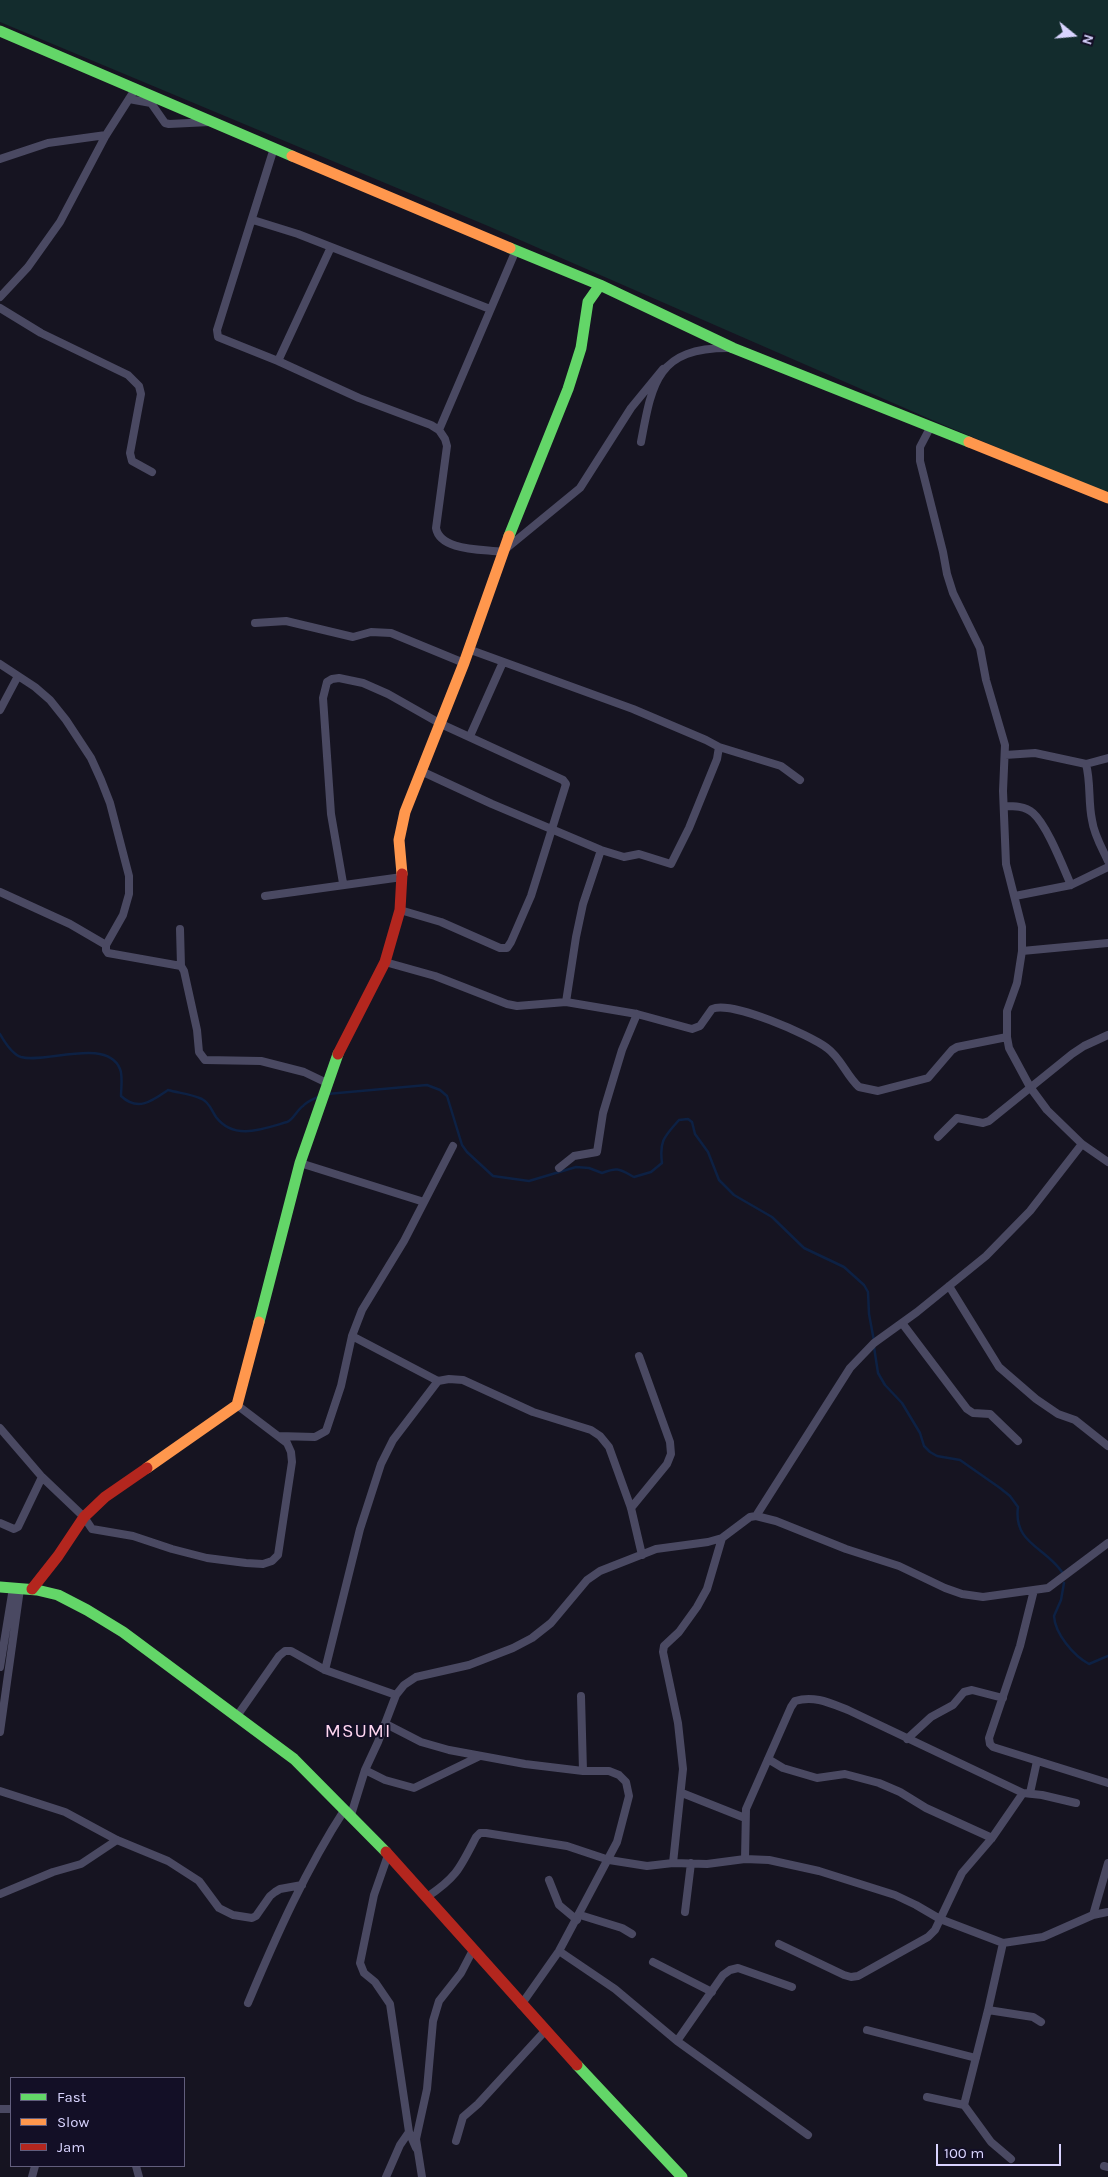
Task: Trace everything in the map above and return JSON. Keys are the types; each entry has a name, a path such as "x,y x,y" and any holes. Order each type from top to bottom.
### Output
{"street":[{"path":"0,31 600,285 733,348 1108,498"},
{"path":"0,297 28,267 60,222 106,135 136,88"},
{"path":"129,99 151,103 165,123 168,124 212,121"},
{"path":"0,159 48,143 106,135"},
{"path":"274,148 218,330 218,337 278,360 337,389 420,420 439,430 447,446 438,502 437,535 450,545 502,552 580,488 631,408 668,364 689,353 712,348 733,348"},
{"path":"253,220 490,309"},
{"path":"278,360 331,248"},
{"path":"439,430 516,250"},
{"path":"32,1589 84,1518 105,1497 238,1405 300,1163 316,1113 340,1047 385,962 394,935 400,910 402,877 399,840 401,828 421,771 464,664 502,552 568,389 580,348 588,302 600,285"},
{"path":"0,308 41,333 128,375 139,386 141,394 130,454 132,462 152,472"},
{"path":"641,442 646,414 654,388 663,370"},
{"path":"931,426 920,447 920,462 944,552 947,574 953,593 980,648 986,680 1005,745 1004,806 1006,864 1022,927 1022,951 1017,983 1007,1012 1006,1037 1016,1064 1047,1110 1082,1144 1108,1162"},
{"path":"255,623 286,621 354,637 371,632 391,633 464,664"},
{"path":"468,650 633,709 716,744 719,747 781,766 800,780"},
{"path":"470,736 502,662"},
{"path":"0,664 50,700 66,720 91,758 110,803 129,876 129,894 123,915 106,945"},
{"path":"0,710 18,676"},
{"path":"342,883 331,814 323,698 327,682 332,678 363,683 388,694 441,724 563,780 566,784 531,896 507,948 500,948 440,922 400,910"},
{"path":"421,771 551,830 601,850 628,858 639,854 668,864 673,863 714,767 719,747"},
{"path":"1005,755 1035,753 1086,764 1108,758"},
{"path":"1086,764 1094,832 1108,861"},
{"path":"1004,806 1022,807 1033,812 1040,821 1071,885"},
{"path":"566,1002 583,904 601,850"},
{"path":"1015,896 1071,885 1108,867"},
{"path":"265,896 342,883 402,877"},
{"path":"0,892 70,924 106,945 108,952 180,966"},
{"path":"180,929 180,966 184,971 201,1057 211,1061 262,1061 304,1072 326,1084"},
{"path":"1022,951 1108,943"},
{"path":"385,962 435,976 507,1004 517,1006 566,1002 637,1014 692,1029 698,1028 712,1009 724,1007 765,1018 813,1039 837,1056 859,1087 878,1091 928,1078 957,1046 1006,1037"},
{"path":"559,1168 574,1156 597,1152 603,1112 622,1050 637,1014"},
{"path":"938,1137 957,1118 983,1123 989,1121 1084,1046 1108,1034"},
{"path":"756,1516 850,1368 874,1343 986,1256 1030,1211 1082,1144"},
{"path":"278,1436 315,1437 326,1431 341,1386 352,1336 362,1310 404,1241 453,1146"},
{"path":"300,1163 424,1202"},
{"path":"949,1286 999,1368 1036,1400 1058,1414 1075,1420 1108,1446"},
{"path":"902,1323 967,1409 973,1413 990,1414 1018,1441"},
{"path":"352,1336 438,1381"},
{"path":"631,1508 667,1464 671,1454 670,1442 639,1356"},
{"path":"325,1670 360,1529 380,1464 393,1440 438,1381 449,1378 463,1380 533,1412 590,1430 600,1436 609,1447 631,1508 642,1554"},
{"path":"0,1428 42,1477 84,1518 92,1529 133,1536 198,1556 263,1564 272,1561 278,1555 292,1462 291,1452 287,1443 238,1405"},
{"path":"0,1523 16,1529 18,1527 42,1477"},
{"path":"248,2003 272,1944 302,1885 330,1832 348,1812 386,1724 396,1695 404,1685 416,1677 469,1665 532,1638 551,1623 587,1580 600,1571 656,1549 708,1542 722,1538 750,1517 756,1516 776,1521 899,1566 962,1594 982,1597 1048,1588 1108,1543"},
{"path":"673,1863 682,1794 683,1769 678,1723 663,1652 664,1646 679,1632 697,1607 707,1588 722,1538"},
{"path":"0,1587 32,1589 59,1595 131,1637 137,1644 294,1759 348,1812 428,1897 521,2005 682,2177"},
{"path":"0,1667 16,1588"},
{"path":"0,1732 16,1588"},
{"path":"1034,1590 1020,1646 989,1738 990,1744 993,1747 1108,1784"},
{"path":"237,1716 285,1651 291,1651 325,1670 396,1695"},
{"path":"907,1738 931,1717 953,1705 964,1692 980,1691 1003,1698"},
{"path":"581,1696 583,1771"},
{"path":"745,1859 745,1818 749,1800 795,1701 806,1698 819,1699 848,1710 1027,1793 1076,1803"},
{"path":"386,1724 434,1746 480,1756 583,1771 608,1772 619,1775 626,1782 629,1796 617,1842 609,1860 559,1951 521,2005"},
{"path":"365,1770 385,1780 414,1788 480,1756"},
{"path":"768,1759 783,1768 817,1778 845,1774 880,1783 900,1792 926,1808 992,1838"},
{"path":"779,1944 850,1977 858,1976 928,1937 935,1930 962,1873 1027,1793 1037,1760"},
{"path":"0,1791 65,1812 116,1840 150,1852 199,1881 219,1908 244,1918 256,1916 270,1896 280,1888 302,1885"},
{"path":"682,1794 745,1818"},
{"path":"428,1897 456,1874 480,1833 567,1846 609,1860 648,1866 673,1863 707,1864 745,1859 769,1860 819,1871 862,1884 916,1904 940,1920 1003,1943 1043,1937 1093,1915 1108,1912"},
{"path":"0,1894 53,1872 80,1864 116,1840"},
{"path":"388,1855 374,1895 360,1963 364,1973 375,1982 390,2004 409,2132 416,2148"},
{"path":"685,1912 691,1863"},
{"path":"1093,1915 1108,1863"},
{"path":"549,1880 559,1906 578,1918 622,1928 632,1934"},
{"path":"964,2105 1003,1943"},
{"path":"422,2177 416,2139 427,2089 436,2010 439,2001 461,1973 473,1950"},
{"path":"559,1951 615,1989 677,2041 808,2135"},
{"path":"653,1962 712,1992"},
{"path":"677,2041 723,1975 730,1970 738,1968 792,1987"},
{"path":"988,2010 1033,2017 1042,2022"},
{"path":"867,2030 976,2058"},
{"path":"456,2141 463,2117 478,2104 545,2031"},
{"path":"927,2097 964,2105 990,2142 1011,2159"},
{"path":"386,2177 400,2145 409,2132"}],"green space":[{"path":"0,0 1108,0 1108,494 939,423 488,226 0,22"}],"waterway":[{"path":"0,1034 11,1050 21,1057 32,1058 89,1053 102,1055 113,1060 120,1069 122,1079 121,1096 127,1101 139,1104 145,1103 168,1090 189,1095 202,1099 223,1124 231,1129 240,1131 259,1130 287,1122 306,1103 320,1096"},
{"path":"327,1094 427,1085 440,1090 447,1096 462,1145 467,1152 493,1176 529,1181 576,1167 589,1168 602,1173 618,1170 634,1177 651,1172 662,1163 661,1149 664,1139 679,1120 688,1119 692,1122 695,1134 708,1152 719,1180 734,1195 772,1217 804,1248 844,1267 864,1285 868,1292 869,1314 874,1341"},
{"path":"874,1347 878,1373 885,1385 902,1403 920,1433 924,1446 937,1456 960,1460 1010,1496 1018,1507 1020,1529 1025,1537 1062,1572"},
{"path":"1064,1583 1061,1600 1054,1616 1055,1623 1066,1644 1077,1656 1089,1664 1108,1656"}],"traffic: fast":[{"path":"0,31 292,156"},
{"path":"510,248 600,285 733,348 969,442"},
{"path":"509,536 568,389 581,348 588,302 600,285"},
{"path":"259,1322 300,1163 338,1054"},
{"path":"0,1587 37,1590 58,1595 123,1632 294,1759 386,1852"},
{"path":"577,2065 682,2177"}],"traffic: slow":[{"path":"292,156 510,248"},
{"path":"969,442 1108,498"},
{"path":"402,874 399,840 405,812 464,663 509,536"},
{"path":"147,1468 237,1405 259,1322"}],"traffic: jam":[{"path":"338,1054 385,962 400,910 402,874"},
{"path":"32,1589 58,1556 84,1517 105,1497 147,1468"},
{"path":"386,1852 577,2065"}],"district":[{"name":"MSUMI","path":"358,1732"}]}
